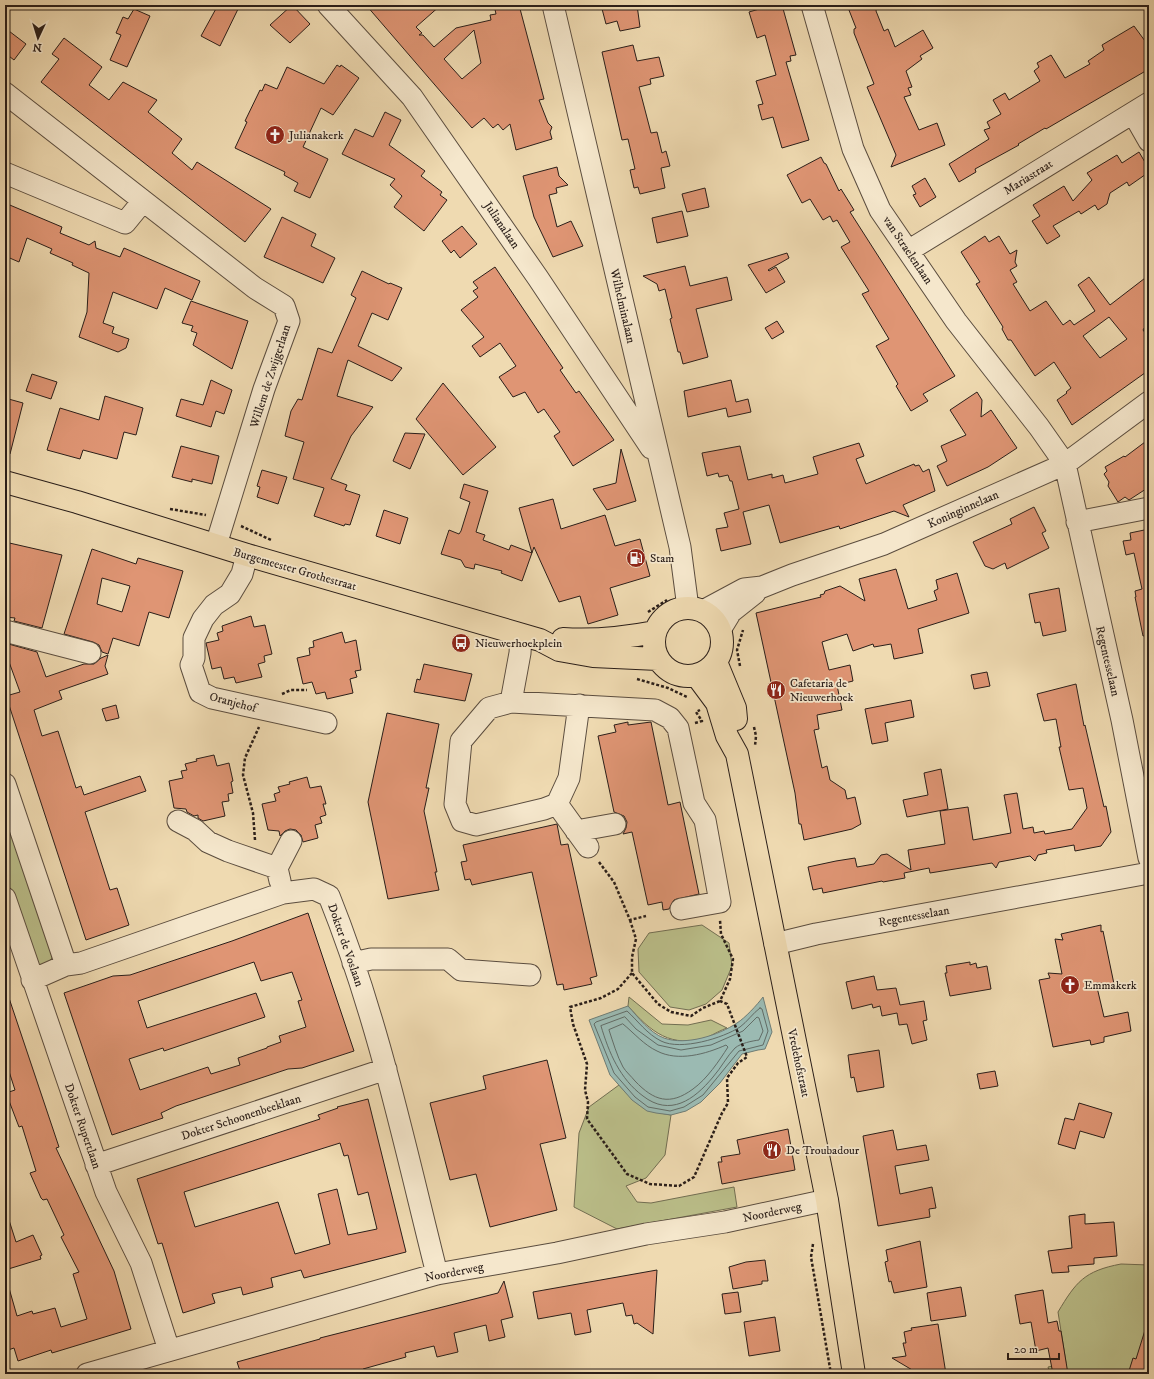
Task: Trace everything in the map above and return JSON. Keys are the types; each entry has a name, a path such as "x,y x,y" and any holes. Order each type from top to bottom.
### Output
{"main road":[{"name":"Burgemeester Grothestraat","path":"5,482 77,502 247,555 531,638"},
{"path":"531,638 594,640 630,637 649,623 662,619 692,603 715,621 720,630 722,645 716,662 705,672 697,676 688,677 671,672 664,667 658,659 654,650 649,623"},
{"path":"531,638 559,650 593,656 658,659"},
{"name":"Vredehofstraat","path":"716,662 735,708 739,735 737,754 827,1200 854,1374"},
{"name":"Vredehofstraat","path":"697,676 721,712 727,736 737,754"}],"street":[{"name":"Julianalaan","path":"328,5 412,97 511,239 659,459"},
{"name":"Wilhelminalaan","path":"553,5 692,603"},
{"name":"van Straelenlaan","path":"812,5 853,149 864,178 880,210 956,321 1039,427 1065,464"},
{"name":"Willem de Zwijgerlaan","path":"7,100 143,201 255,288 284,306 288,314 289,321 264,389 216,545"},
{"name":"Mariastraat","path":"908,251 1141,108"},
{"path":"1141,108 1149,141"},
{"path":"5,173 126,223 143,201"},
{"name":"Koninginnelaan","path":"720,630 731,612 762,587 792,574 884,544 1065,464 1149,402"},
{"name":"Regentesselaan","path":"1065,464 1122,720 1149,858"},
{"path":"1077,522 1149,508"},
{"name":"Oranjehof","path":"247,555 242,574 230,594 214,605 203,619 194,638 194,658 191,665 200,692 212,698 326,723"},
{"name":"Koninginnelaan","path":"692,603 744,589 762,587"},
{"path":"5,631 90,653"},
{"path":"511,702 531,638"},
{"path":"579,705 569,778 557,804 544,809 476,825 462,821 454,804 460,741 489,708 511,702 579,705 655,710 670,718 678,728 694,803 705,820 720,902 681,909"},
{"path":"5,784 66,965"},
{"path":"557,804 582,839 615,824"},
{"path":"178,821 195,830 208,842 257,862 277,868"},
{"path":"283,893 277,868 291,842"},
{"name":"Regentesselaan","path":"775,944 816,934 1149,873"},
{"name":"Dokter de Voslaan","path":"32,980 66,965 81,963 283,893 314,889 329,896 353,963 386,1070 437,1274"},
{"name":"Dokter Rupertlaan","path":"5,898 96,1165 106,1192 141,1263 169,1350"},
{"path":"353,963 371,959 448,959 460,970 530,975"},
{"name":"Dokter Schoonenbeeklaan","path":"96,1165 386,1070"},
{"name":"Noorderweg","path":"87,1374 437,1274 557,1253 646,1234 725,1222 827,1200"}],"path":[{"path":"649,623 658,607 675,594 692,603"},
{"path":"740,664 737,650 743,628"},
{"path":"640,680 668,688 693,701"},
{"path":"257,862 253,813 243,775 246,758 260,724 259,709"},
{"path":"582,839 614,882 630,920 636,938 632,958 632,973 658,1004 671,1012 691,1016 703,1008 720,1001 730,979 733,959 721,934 720,902"},
{"path":"630,920 646,916"},
{"path":"632,973 618,989 601,998 570,1007 573,1024 587,1064 585,1090 588,1102 586,1119 627,1174 650,1184 679,1186 694,1177 722,1112 728,1103 727,1078 738,1063 747,1057 727,1004 720,1001"}],"green space":[{"path":"5,806 52,945 52,958 46,964 36,965 5,875"},
{"path":"702,925 729,943 732,966 722,990 706,1004 689,1010 670,1007 639,972 638,949 649,933"},
{"path":"629,997 662,1024 688,1025 711,1020 727,1028 708,1037 695,1040 683,1041 672,1039 663,1036 645,1024 628,1006"},
{"path":"619,1085 631,1098 647,1109 671,1115 665,1155 646,1178 626,1186 637,1202 651,1203 734,1187 737,1207 617,1229 574,1207 579,1133 589,1107"},
{"path":"1121,1264 1149,1265 1149,1374 1050,1374 1048,1367 1066,1363 1058,1312 1064,1302 1082,1279 1098,1270"}],"water":[{"path":"763,997 772,1032 765,1049 742,1054 720,1083 701,1102 686,1111 671,1115 647,1111 632,1100 610,1075 589,1020 628,1006 644,1024 659,1036 673,1040 692,1040 721,1032 737,1023 751,1011"}],"building":[{"path":"218,5 240,5 220,46 201,36"},
{"path":"292,5 310,24 290,43 270,25"},
{"path":"366,5 441,5 416,27 422,33 419,35 423,35 434,47 456,28 491,20 490,15 496,14 494,5 519,5 544,99 539,100 548,123 552,127 550,132 552,139 516,150 510,124 503,130 498,124 493,128 484,118 472,128","holes":["474,30 481,63 462,79 444,59"]},
{"path":"601,5 637,5 640,27 620,31 617,21 606,24"},
{"path":"773,5 782,5 796,55 790,56 791,61 786,62 809,140 782,148 773,117 762,120 758,105 763,104 756,81 776,75 765,35 757,38 749,12"},
{"path":"847,5 877,5 876,11 884,31 888,29 895,47 923,30 933,48 920,56 922,59 906,71 912,87 908,88 911,95 904,97 919,130 937,123 945,145 891,167 896,155 867,87 874,84 854,33 854,29 856,28"},
{"path":"134,9 150,16 127,67 110,60 121,35 116,33 123,17 128,19"},
{"path":"1134,26 1145,41 1149,38 1149,69 975,169 976,172 959,182 949,164 989,139 984,130 990,128 987,122 1001,114 993,100 1005,93 1009,100 1040,81 1034,71 1039,67 1037,63 1051,55 1065,78 1090,64 1088,61 1104,50 1102,45"},
{"path":"5,28 26,44 14,60 5,53"},
{"path":"64,38 102,67 89,85 109,100 123,82 157,100 148,112 182,139 172,153 192,170 197,162 271,209 245,242 41,82 59,59 52,54"},
{"path":"633,45 637,61 659,57 664,76 650,79 651,84 639,87 651,133 657,132 662,153 666,151 670,166 661,168 665,188 640,194 638,187 634,188 630,170 635,169 628,139 622,140 602,52"},
{"name":"Julianakerk","path":"337,65 340,67 341,65 359,78 333,115 321,108 303,147 328,159 310,198 294,191 298,183 284,175 285,172 235,148 247,122 245,121 260,90 262,91 265,84 277,89 287,67 324,84"},
{"path":"385,112 401,120 389,145 425,171 421,176 442,192 440,195 447,200 424,231 394,207 402,196 390,185 395,179 342,154 355,129 373,137"},
{"path":"1139,152 1149,169 1149,172 1129,186 1127,182 1110,193 1107,204 1098,210 1095,205 1081,214 1079,211 1053,226 1060,236 1047,244 1032,221 1040,216 1033,205 1064,186 1073,201 1092,180 1087,173 1117,155 1122,163"},
{"path":"821,157 839,191 841,189 854,210 850,212 955,376 923,394 928,401 911,411 896,386 898,384 876,346 889,339 862,294 869,291 841,247 850,242 837,220 833,222 830,216 823,220 810,199 802,203 787,175"},
{"path":"557,167 559,176 568,185 556,188 557,193 549,195 557,227 571,221 583,246 553,257 534,217 523,176"},
{"path":"925,178 936,197 920,207 913,195 916,194 912,186"},
{"path":"705,188 709,207 687,212 682,194"},
{"path":"5,203 62,227 60,233 89,245 95,241 96,248 120,257 124,248 200,281 192,300 165,288 157,309 113,292 103,323 114,327 112,333 129,339 126,348 118,352 79,337 87,312 89,273 72,265 73,263 50,253 52,249 27,238 19,262 5,256"},
{"path":"682,211 688,236 657,243 652,218"},
{"path":"282,217 316,234 311,246 335,258 323,283 264,257"},
{"path":"462,226 477,244 460,258 454,250 451,253 442,241"},
{"path":"985,236 989,242 999,236 1010,254 1017,250 1015,262 1017,266 1010,270 1017,282 1013,284 1030,311 1046,301 1063,325 1070,320 1074,325 1095,311 1078,285 1089,277 1110,305 1149,275 1149,320 1143,330 1149,338 1149,370 1072,425 1057,400 1071,388 1054,362 1035,376 1011,340 1008,340 1002,329 1003,327 976,284 980,282 961,252","holes":["1109,317 1127,339 1100,358 1083,336"]},
{"path":"787,253 789,258 768,270 769,271 776,267 785,282 766,293 748,265"},
{"path":"685,266 690,286 727,277 732,300 696,309 708,357 683,364 680,352 678,352 670,319 672,318 665,289 659,291 657,284 643,276"},
{"path":"495,267 563,368 560,370 576,393 579,391 614,440 573,466 554,436 560,432 544,409 538,413 525,392 513,397 499,377 516,366 500,343 480,357 472,346 484,337 461,310 478,297 473,291 478,288 473,282"},
{"path":"362,271 389,284 390,283 402,288 388,320 372,313 358,346 402,368 392,381 348,360 337,396 373,407 351,436 331,479 347,485 345,490 360,495 350,525 345,524 344,526 314,516 324,488 293,479 304,442 285,436 291,411 298,399 302,400 318,348 332,353 356,298 351,295"},
{"path":"191,301 248,321 232,369 193,345 197,333 191,331 193,326 182,323"},
{"path":"777,321 784,332 772,339 765,328"},
{"path":"32,374 57,382 51,399 26,391"},
{"path":"211,380 232,390 224,414 216,411 211,427 176,416 181,399 203,405"},
{"path":"731,380 736,402 748,399 751,412 728,417 726,408 688,417 684,391"},
{"path":"443,383 496,447 463,475 416,419"},
{"path":"977,392 982,400 981,417 991,410 1017,448 988,467 947,486 937,466 947,461 941,446 966,435 950,410"},
{"path":"105,396 143,408 136,435 124,432 117,459 83,450 80,459 47,450 60,408 99,420"},
{"path":"5,398 23,403 10,454 5,454"},
{"path":"405,433 425,434 410,469 393,461"},
{"path":"1149,439 1149,487 1129,500 1125,497 1118,502 1108,486 1109,482 1104,474 1107,471 1105,467 1124,456 1125,457"},
{"path":"859,443 864,456 856,459 866,484 914,464 915,466 919,465 923,472 929,469 935,491 903,505 909,517 894,511 840,529 839,526 780,543 769,505 743,512 751,544 721,551 716,529 728,527 724,513 739,509 732,481 730,481 728,475 719,477 718,473 707,476 702,453 740,446 748,480 772,474 772,478 783,475 785,483 818,474 813,457"},
{"path":"181,446 219,456 212,484 192,479 192,482 172,477"},
{"path":"621,449 636,501 607,510 593,489 616,483"},
{"path":"262,470 287,477 278,504 257,497 260,487 257,486"},
{"path":"464,484 488,491 476,532 485,535 483,540 509,550 511,545 532,553 522,581 501,573 502,571 475,564 474,569 465,567 461,560 441,554 449,530 459,534 461,531 470,502 460,498"},
{"path":"553,499 561,529 605,515 615,546 640,539 650,576 610,588 618,615 588,624 580,596 559,602 534,547 532,553 519,508"},
{"path":"1034,507 1046,531 1042,533 1049,548 1007,569 1005,563 993,569 985,566 973,542 1012,524 1010,519"},
{"path":"384,510 408,518 400,544 376,536"},
{"path":"1149,529 1149,635 1143,636 1135,597 1135,591 1142,589 1134,553 1126,555 1123,541 1131,540 1130,533"},
{"path":"5,542 62,555 42,628 14,621 15,618 5,617"},
{"path":"92,549 136,564 138,558 183,571 169,618 149,612 139,646 113,638 108,654 102,652 99,645 93,642 64,634","holes":["102,578 130,586 122,612 97,604"]},
{"path":"896,569 908,609 937,600 934,591 938,589 936,580 957,573 969,613 918,629 923,653 894,659 891,644 874,647 873,644 853,651 847,634 822,642 829,670 850,665 853,681 837,685 842,710 817,715 819,729 814,730 822,768 827,766 830,780 845,790 847,799 855,797 861,824 852,829 804,840 801,824 799,824 795,793 756,613 821,597 820,595 824,594 825,591 840,586 865,601 859,579"},
{"path":"1059,588 1066,631 1043,636 1040,622 1035,623 1029,594"},
{"path":"251,616 254,627 265,625 272,654 264,656 265,662 258,664 262,677 236,683 234,677 224,679 221,667 212,669 206,643 219,640 217,633 223,631 222,626"},
{"path":"342,632 345,643 356,640 361,670 355,671 357,677 350,679 353,693 327,699 325,692 316,694 312,682 303,684 297,658 310,655 309,648 314,647 313,641"},
{"path":"5,643 37,652 46,677 84,664 94,664 101,658 108,655 105,666 108,674 59,691 62,699 34,710 42,736 58,731 76,788 81,786 84,795 140,776 146,791 85,812 110,890 117,888 129,925 86,940 6,696 20,692 5,651"},
{"path":"424,664 472,674 465,701 414,692 417,679 420,680"},
{"path":"987,672 990,686 974,689 971,675"},
{"path":"1076,684 1084,726 1085,725 1104,807 1106,806 1111,832 1101,846 1075,851 1074,845 1046,850 1047,853 1038,855 1035,861 1030,856 999,862 996,868 992,863 930,873 929,868 904,873 905,878 823,893 822,888 813,890 808,867 836,861 855,858 857,867 874,864 881,855 887,854 911,870 908,850 945,844 940,811 968,807 973,840 1011,833 1004,795 1017,793 1023,829 1033,827 1034,833 1044,831 1045,834 1072,829 1087,808 1083,788 1069,790 1059,747 1061,747 1056,719 1044,721 1037,694"},
{"path":"911,700 914,717 885,723 888,741 872,744 865,709"},
{"path":"116,705 119,718 106,721 102,709"},
{"path":"387,713 439,724 426,788 429,788 424,811 437,872 435,872 439,890 388,899 368,802"},
{"path":"628,722 628,725 651,722 668,805 680,802 699,894 674,900 669,909 663,910 662,902 648,905 632,832 623,834 627,822 624,816 614,812 598,736 616,732 614,725"},
{"path":"214,755 217,766 229,763 233,781 231,782 233,793 228,794 229,801 222,802 225,816 203,821 198,818 198,815 194,816 187,812 186,809 174,808 169,781 183,778 181,771 187,770 185,764 197,761 196,759"},
{"path":"941,769 948,809 907,817 903,800 928,795 924,773"},
{"path":"307,777 310,788 321,786 326,804 323,804 326,815 320,817 322,823 315,825 318,838 303,842 301,835 296,830 290,829 285,831 280,836 279,831 268,830 262,804 276,801 274,794 280,792 278,787"},
{"path":"557,824 561,845 568,844 597,976 590,978 592,984 564,990 563,984 557,985 532,872 472,885 470,879 465,880 461,862 467,861 463,845"},
{"path":"308,913 354,1051 302,1068 288,1069 176,1106 161,1113 163,1118 112,1135 64,993 113,976 130,975 232,941","holes":["254,962 261,981 292,972 302,1000 298,1001 306,1027 279,1036 281,1042 238,1058 240,1065 211,1074 208,1067 140,1090 129,1059 163,1048 164,1051 265,1017 256,993 147,1028 138,1001"]},
{"name":"Emmakerk","path":"1101,925 1101,932 1103,931 1114,984 1096,983 1104,1017 1128,1012 1131,1031 1104,1037 1104,1042 1091,1045 1090,1040 1053,1047 1039,980 1050,978 1048,973 1062,974 1055,939 1063,940 1061,934"},
{"path":"970,962 970,965 976,963 977,968 987,966 991,989 950,996 945,973 947,973 946,966"},
{"path":"874,976 877,990 896,988 900,1005 924,1001 927,1020 923,1021 927,1040 912,1044 907,1024 899,1025 897,1013 882,1016 880,1006 873,1008 872,1004 852,1009 846,982"},
{"path":"8,995 59,1147 56,1148 114,1271 131,1329 52,1353 51,1350 18,1361 14,1348 5,1351 5,1289 9,1288 17,1316 32,1311 33,1314 55,1308 61,1327 87,1319 73,1274 79,1272 61,1237 64,1235 47,1199 43,1200 41,1198 30,1173 36,1171 22,1126 19,1127 6,1093 15,1090 5,1059 5,996"},
{"path":"879,1050 884,1087 857,1092 854,1077 851,1078 848,1055"},
{"path":"547,1060 566,1138 540,1144 557,1210 490,1227 476,1174 450,1180 430,1103 486,1089 483,1076"},
{"path":"995,1071 998,1086 980,1089 977,1074"},
{"path":"368,1099 406,1252 304,1278 301,1270 271,1278 273,1287 243,1295 241,1287 212,1294 215,1303 183,1313 162,1243 158,1244 137,1179 320,1119 318,1115 338,1108 337,1107","holes":["340,1143 344,1156 348,1155 358,1195 368,1192 377,1229 348,1235 337,1189 318,1194 330,1244 295,1254 278,1202 195,1227 184,1192"]},
{"path":"1079,1103 1112,1113 1104,1138 1080,1131 1075,1149 1058,1144 1065,1118 1074,1120"},
{"path":"788,1129 795,1170 722,1184 718,1162 722,1162 721,1157 740,1154 737,1140"},
{"path":"893,1130 897,1150 926,1145 929,1160 895,1166 900,1194 932,1187 936,1208 929,1209 930,1217 878,1226 863,1136"},
{"path":"1085,1214 1085,1224 1114,1222 1117,1256 1094,1258 1094,1264 1068,1266 1069,1272 1052,1273 1048,1251 1072,1248 1069,1216"},
{"path":"8,1217 16,1242 33,1235 42,1255 40,1256 41,1259 5,1270 5,1218"},
{"path":"920,1241 927,1287 894,1293 891,1281 889,1282 885,1262 888,1261 886,1250"},
{"path":"765,1260 768,1281 762,1281 762,1284 733,1289 729,1267 746,1262"},
{"path":"657,1270 653,1334 637,1323 634,1324 632,1315 626,1316 623,1303 587,1310 591,1332 575,1335 571,1313 538,1319 533,1292"},
{"path":"504,1281 513,1317 501,1320 505,1337 489,1341 486,1325 454,1333 458,1352 437,1357 434,1346 405,1353 406,1357 363,1369 364,1374 241,1374 237,1362 320,1338 498,1293"},
{"path":"961,1287 966,1316 931,1321 927,1293"},
{"path":"1043,1290 1048,1323 1057,1321 1059,1331 1061,1331 1068,1374 1053,1374 1048,1348 1036,1351 1031,1322 1020,1324 1015,1295"},
{"path":"738,1292 741,1312 725,1314 722,1294"},
{"path":"775,1317 780,1351 749,1356 744,1322"},
{"path":"938,1324 946,1374 919,1374 892,1358 906,1356 903,1343 906,1343 904,1332 912,1330 911,1328"},
{"path":"1146,1327 1149,1327 1149,1374 1128,1374 1133,1358 1136,1359"}],"place":[{"name":"Julianakerk","path":"275,135"},
{"name":"Stam","path":"636,558"},
{"name":"Nieuwerhoekplein","path":"461,643"},
{"name":"Cafetaria de Nieuwerhoek","path":"776,690"},
{"name":"Emmakerk","path":"1070,985"},
{"name":"De Troubadour","path":"772,1150"}]}
